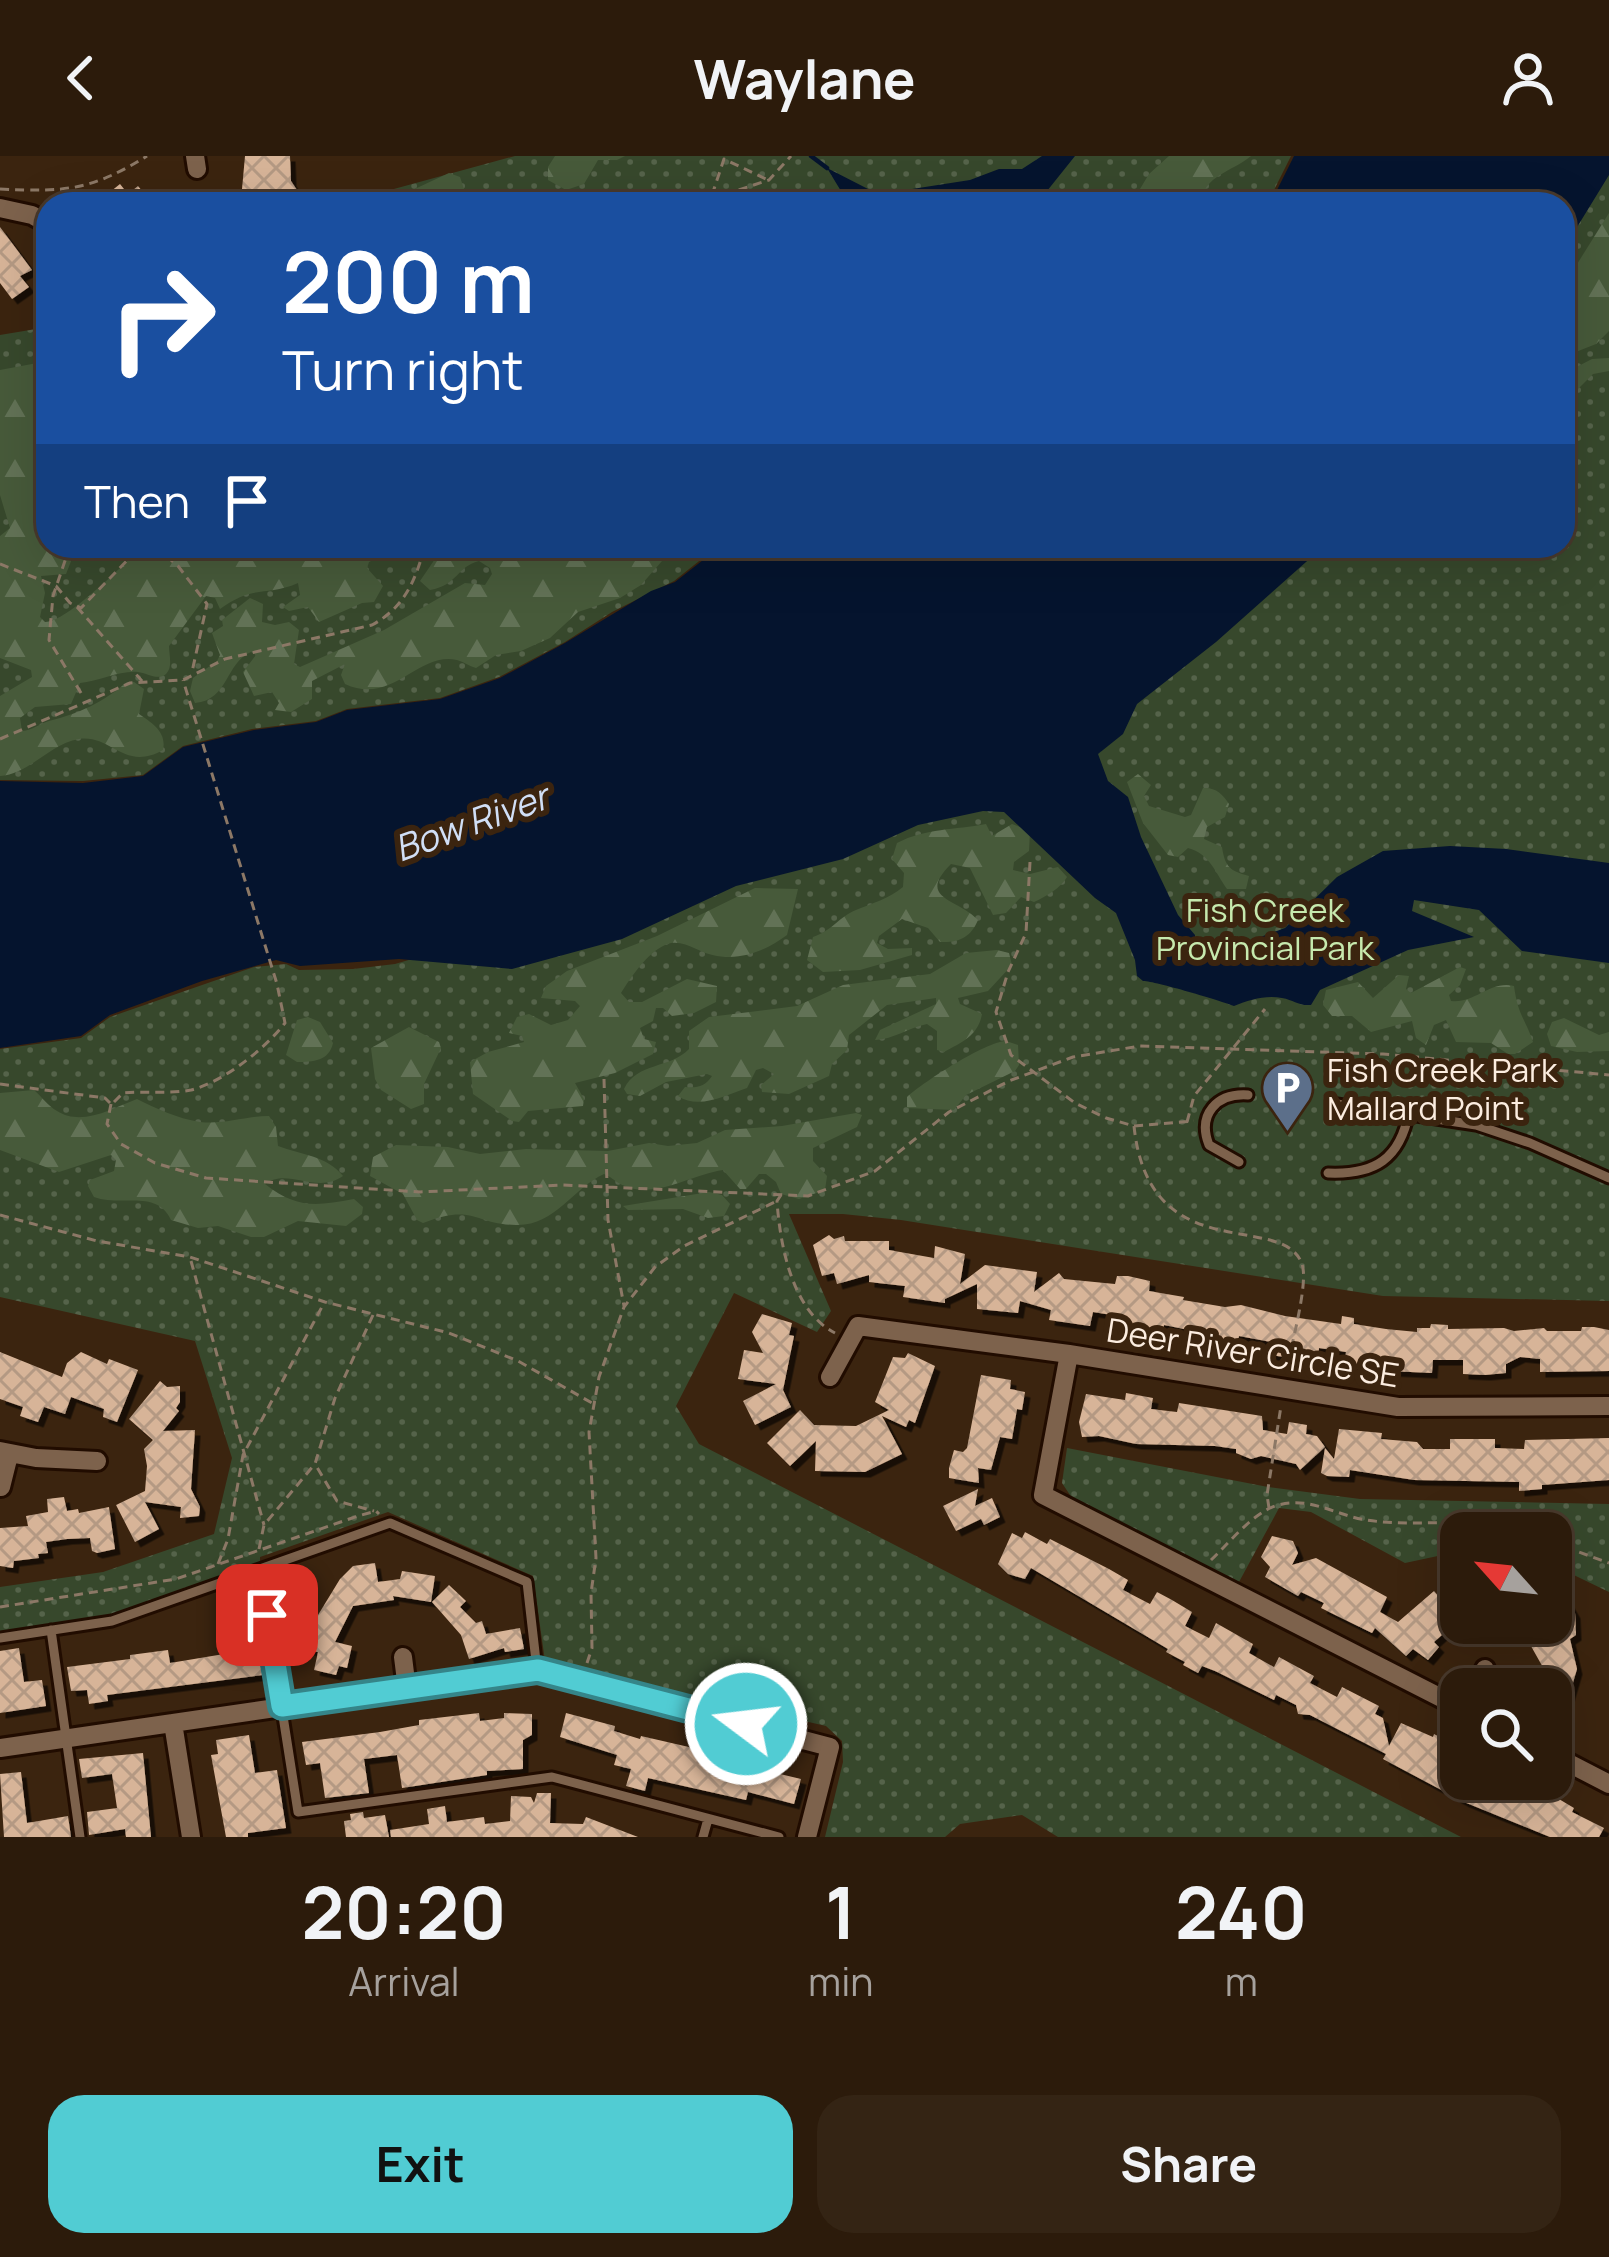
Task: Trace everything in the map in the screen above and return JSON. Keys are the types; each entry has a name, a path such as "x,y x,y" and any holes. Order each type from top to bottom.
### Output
{"street":[{"path":"0,208 36,217"},
{"path":"830,1377 858,1326 1070,1354"},
{"name":"Deer River Circle SE","path":"1440,1697 1043,1496 1070,1354 1398,1407 1609,1406"},
{"path":"1,1487 4,1453 97,1461"},
{"path":"403,1657 407,1690"},
{"path":"0,1748 538,1670 830,1747 807,1837"},
{"path":"173,1723 191,1837"},
{"path":"1572,1765 1609,1784"}],"lane":[{"path":"1239,1162 1209,1144 1205,1120 1220,1099 1248,1095"},
{"path":"1336,1104 1409,1112 1509,1135 1609,1178"},
{"path":"1328,1174 1379,1166 1399,1146 1409,1112"},
{"path":"0,1638 112,1621 390,1523 527,1582 538,1670"},
{"path":"260,1569 298,1812 553,1777 779,1837"},
{"path":"50,1630 80,1837"},
{"path":"703,1837 708,1819"}],"path":[{"path":"0,189 53,192 100,184 147,156"},
{"path":"732,192 770,180 791,156"},
{"path":"712,192 723,158 770,180"},
{"path":"66,558 56,586 49,640 86,701"},
{"path":"76,605 81,608 88,602 130,558"},
{"path":"169,558 207,604 192,674"},
{"path":"0,739 116,687 184,680 225,659 372,625 392,614 408,595 421,558"},
{"path":"0,563 56,586 144,683"},
{"path":"184,680 285,1023 207,1084 181,1091 123,1093 111,1104 107,1124 121,1144 155,1163 206,1178 420,1192 562,1185 808,1196 866,1175 950,1112 1035,1070 1123,1047 1383,1054 1609,1076"},
{"path":"1030,862 1026,933 996,1012 1011,1055 1084,1109 1134,1126 1205,1120"},
{"path":"1187,1122 1194,1096 1265,1009"},
{"path":"604,1079 608,1220 624,1307"},
{"path":"0,1084 105,1098 111,1104"},
{"path":"1134,1126 1138,1160 1150,1187 1182,1216 1205,1228 1271,1240 1294,1250 1304,1268 1302,1283"},
{"path":"576,1680 592,1648 596,1558 589,1432 592,1402 624,1307 656,1267 683,1246 783,1194"},
{"path":"777,1201 791,1272 808,1312 822,1327 850,1341"},
{"path":"0,1215 97,1241 190,1257 325,1302 449,1333 592,1402"},
{"path":"190,1257 264,1525 259,1550"},
{"path":"217,1566 228,1539 243,1455 325,1302"},
{"path":"264,1525 315,1464 335,1398 373,1315"},
{"path":"315,1464 337,1501 376,1511 390,1523"},
{"path":"1200,1576 1206,1564 1269,1508 1290,1502 1320,1505 1362,1520 1440,1521"},
{"path":"0,1607 176,1579 376,1511"},
{"path":"1572,1550 1609,1563"}],"green space":[{"path":"515,156 1291,156 1273,192 383,192"},
{"path":"555,156 625,156 598,160 584,184 566,190 548,180 548,167"},
{"path":"1169,156 1251,156 1213,180 1203,192 1138,192"},
{"name":"Fish Creek Provincial Park","path":"1609,156 1609,1301 1383,1296 901,1220 789,1214 831,1311 817,1332 734,1293 676,1406 699,1444 1461,1837 1058,1837 1022,1815 960,1824 945,1837 825,1837 843,1762 842,1741 826,1726 545,1661 533,1576 388,1512 260,1557 260,1569 112,1621 0,1638 0,1587 103,1572 214,1534 232,1458 195,1341 0,1297 0,1049 81,1038 110,1017 254,967 286,964 299,970 353,969 395,964 446,949 1150,558 1575,558 1574,192"},
{"path":"449,173 460,177 465,192 408,192"},
{"path":"1609,213 1609,331 1596,344 1575,352 1575,267"},
{"path":"36,329 36,558 703,558 674,581 565,642 499,677 440,698 347,709 316,721 252,729 183,746 143,775 83,781 0,780 0,335"},
{"path":"1609,358 1609,371 1593,374 1575,392 1575,368 1592,359"},
{"path":"36,363 36,558 72,558 66,574 41,576 45,593 40,617 45,622 67,613 131,558 378,558 367,568 383,586 374,602 319,622 308,607 289,611 283,607 300,595 298,583 242,596 220,609 215,598 206,596 169,646 170,664 163,676 131,672 80,683 71,704 35,707 20,718 22,731 29,729 90,706 134,682 144,689 139,714 161,733 163,750 138,757 79,739 0,776 0,696 32,677 31,670 0,658 0,536 10,528 0,495 0,370"},
{"path":"667,558 641,585 620,598 578,612 550,638 521,651 496,655 476,668 443,659 391,684 362,689 345,684 341,675 345,664 312,681 312,699 291,712 275,710 279,703 272,692 254,696 243,672 256,655 251,652 214,695 195,703 190,691 193,678 220,655 212,633 250,598 263,604 262,622 289,622 299,630 294,664 300,667 384,630 465,583 485,585 492,574 479,561 430,590 420,581 435,559"},
{"path":"1138,774 1151,785 1144,796 1149,806 1185,817 1191,815 1203,788 1224,797 1229,804 1225,817 1207,827 1204,839 1222,847 1230,868 1249,876 1246,889 1227,889 1196,851 1188,848 1178,857 1168,855 1143,823 1127,782"},
{"path":"986,824 992,836 1012,824 1030,831 1029,851 1014,862 1013,870 1030,874 1058,867 1067,877 1038,900 1021,897 1006,913 993,915 970,868 951,864 941,876 939,891 978,920 964,938 940,942 928,928 902,919 879,936 877,943 888,949 912,948 912,955 860,970 823,972 807,960 813,937 903,887 904,873 892,859 897,843 930,832"},
{"path":"755,888 798,889 787,935 737,957 710,955 678,943 652,954 621,993 629,1002 642,1002 687,979 717,986 716,1002 694,1013 672,1016 656,1008 653,1021 640,1028 644,1039 656,1042 653,1054 615,1073 575,1083 583,1106 528,1111 519,1122 473,1094 470,1062 524,1042 522,1036 509,1033 517,1017 529,1014 551,1025 568,1020 580,1006 575,1001 541,998 546,986 567,971 657,936"},
{"path":"966,953 1009,953 1012,965 988,991 958,998 960,1004 982,1014 980,1022 973,1033 944,1052 937,1050 937,1031 927,1024 875,1040 880,1030 936,1004 936,998 887,1005 849,1035 847,1050 832,1064 829,1076 789,1094 762,1092 761,1085 774,1074 763,1068 756,1070 747,1088 704,1101 678,1096 685,1087 707,1083 712,1076 707,1074 666,1082 640,1096 624,1089 637,1074 689,1049 689,1031 709,1017 797,1006 843,985 930,974"},
{"path":"1460,967 1466,969 1460,985 1449,995 1451,1001 1497,986 1514,986 1533,1042 1508,1054 1491,1043 1456,1042 1446,1020 1434,1025 1426,1045 1416,1038 1412,1021 1371,1032 1352,1016 1332,1016 1323,1005 1326,990 1358,982 1373,998 1399,975 1409,976 1406,989 1411,993"},
{"path":"308,1017 320,1022 333,1043 324,1057 297,1062 286,1055 297,1020"},
{"path":"1564,1018 1599,1035 1609,1032 1609,1051 1577,1052 1551,1046 1547,1034 1552,1022"},
{"path":"409,1027 439,1042 441,1048 424,1084 424,1104 411,1109 381,1090 371,1048"},
{"path":"1006,1041 1018,1045 1015,1071 966,1095 954,1110 907,1108 907,1097 927,1082 970,1055"},
{"path":"34,1090 54,1109 77,1117 137,1099 200,1122 269,1116 278,1146 321,1160 343,1176 323,1183 283,1178 265,1184 307,1204 354,1199 363,1207 362,1214 346,1226 298,1221 264,1237 251,1237 218,1226 198,1228 171,1220 148,1202 94,1197 90,1180 114,1171 116,1160 111,1155 59,1172 0,1150 0,1093"},
{"path":"862,1115 857,1127 813,1148 813,1161 827,1176 825,1190 799,1199 781,1194 766,1174 759,1174 746,1189 740,1189 723,1170 645,1190 604,1174 553,1213 530,1224 502,1224 463,1215 423,1223 403,1194 370,1176 373,1157 396,1145 480,1154 526,1149 608,1151 649,1143 697,1143 725,1130"},
{"path":"709,1192 722,1195 730,1204 724,1216 623,1206"},
{"path":"1067,1448 1268,1487 1360,1499 1609,1504 1609,1592 1572,1574 1572,1512 1440,1512 1440,1556 1405,1563 1311,1512 1279,1508 1239,1582 1072,1498 1062,1483"}],"water":[{"path":"1042,156 1075,156 1045,192 893,192 970,180 999,169 1022,169"},
{"path":"1294,156 1609,156 1609,175 1575,230 1575,192 1276,192"},
{"path":"827,168 870,190 893,192 842,192"},
{"name":"Bow River","path":"706,558 1310,558 1137,704 1123,734 1098,754 1108,781 1128,797 1141,837 1178,915 1195,935 1195,944 1215,954 1238,952 1255,939 1285,928 1337,877 1383,851 1450,846 1609,863 1609,963 1522,951 1479,910 1414,900 1412,911 1474,937 1408,950 1320,990 1311,1005 1269,997 1234,1006 1143,981 1137,976 1116,913 1004,812 983,811 918,825 843,859 736,886 622,939 512,969 399,959 300,966 276,960 110,1015 81,1036 0,1048 0,781 83,783 143,776 183,747 316,722 347,710 440,699 500,678 651,591 675,582"}],"building":[{"path":"245,156 290,156 296,192 242,189"},
{"path":"0,227 32,270 20,276 29,287 12,299 0,283"},
{"path":"829,1235 834,1239 844,1236 845,1241 889,1241 889,1250 934,1258 935,1246 965,1254 960,1284 985,1265 1037,1272 1034,1292 1059,1273 1064,1279 1115,1284 1117,1276 1128,1276 1150,1281 1149,1291 1183,1300 1241,1305 1341,1324 1342,1316 1354,1318 1354,1324 1386,1329 1417,1332 1431,1324 1514,1331 1594,1327 1609,1330 1609,1371 1540,1372 1540,1359 1520,1357 1506,1364 1506,1373 1485,1375 1463,1374 1463,1360 1433,1360 1432,1373 1368,1370 1344,1366 1346,1352 1319,1348 1318,1361 1269,1355 1271,1342 1239,1336 1237,1346 1196,1342 1189,1330 1164,1325 1163,1336 1123,1332 1124,1322 1118,1316 1093,1312 1090,1326 1049,1320 1051,1310 1020,1301 1018,1313 977,1309 977,1284 945,1303 903,1297 905,1286 869,1282 869,1275 837,1284 834,1273 822,1276 813,1245"},
{"path":"762,1314 792,1323 789,1335 794,1336 783,1390 791,1407 755,1425 743,1401 776,1384 738,1379 744,1350 763,1353 752,1332"},
{"path":"0,1352 62,1377 67,1363 81,1352 107,1364 109,1359 138,1370 117,1422 103,1417 104,1409 71,1397 65,1414 44,1407 38,1422 20,1416 23,1407 0,1399"},
{"path":"908,1353 935,1366 915,1423 909,1420 906,1427 882,1416 902,1454 865,1472 815,1471 816,1441 790,1466 767,1443 800,1410 814,1425 856,1426 889,1410 875,1402 893,1357 905,1358"},
{"path":"981,1375 1011,1380 1010,1389 1025,1392 1012,1439 1000,1437 991,1470 978,1468 979,1483 949,1478 949,1468 954,1450 967,1448"},
{"path":"160,1381 167,1387 180,1386 179,1411 163,1431 195,1430 191,1489 199,1516 180,1518 181,1507 145,1502 159,1529 135,1542 116,1505 145,1491 144,1449 153,1440 129,1419"},
{"path":"1126,1393 1153,1398 1151,1409 1177,1412 1179,1403 1262,1416 1263,1430 1287,1434 1289,1422 1307,1425 1306,1434 1317,1436 1325,1447 1300,1470 1296,1464 1261,1456 1251,1459 1236,1449 1082,1437 1079,1422 1086,1394 1125,1400"},
{"path":"1339,1429 1382,1433 1381,1439 1417,1442 1423,1449 1450,1449 1450,1439 1495,1439 1495,1448 1524,1449 1525,1440 1609,1438 1609,1480 1519,1491 1519,1482 1414,1480 1350,1470 1349,1477 1327,1476 1321,1473 1325,1448 1334,1459"},
{"path":"978,1489 975,1506 992,1498 1000,1517 984,1525 981,1519 956,1531 943,1506"},
{"path":"64,1497 67,1511 109,1507 115,1549 92,1551 90,1538 46,1542 48,1553 38,1554 39,1558 14,1561 13,1568 0,1566 0,1528 28,1526 26,1516 48,1512 47,1499"},
{"path":"1025,1532 1047,1544 1050,1539 1128,1580 1123,1590 1150,1604 1157,1592 1192,1612 1185,1626 1209,1638 1216,1623 1253,1644 1249,1653 1274,1667 1279,1657 1314,1676 1310,1683 1337,1697 1342,1687 1379,1706 1375,1714 1383,1718 1389,1746 1401,1723 1440,1737 1440,1789 1383,1759 1386,1754 1310,1715 1298,1714 1296,1705 1276,1695 1274,1700 1202,1666 1198,1673 1183,1665 1168,1649 1031,1568 1025,1579 1008,1574 998,1564 1012,1533 1022,1538"},
{"path":"1272,1536 1293,1541 1298,1553 1292,1565 1316,1558 1387,1597 1380,1612 1398,1622 1434,1591 1440,1598 1440,1637 1434,1642 1439,1647 1428,1660 1413,1649 1406,1656 1375,1628 1372,1633 1321,1608 1324,1603 1301,1592 1298,1596 1265,1577 1270,1567 1261,1557"},
{"path":"375,1563 378,1582 400,1579 402,1571 435,1576 431,1602 393,1596 394,1600 353,1606 335,1642 352,1646 347,1668 339,1666 336,1675 314,1670 318,1652 282,1644 285,1629 307,1633 353,1566"},
{"path":"449,1585 466,1601 460,1607 476,1623 482,1621 486,1634 520,1628 524,1649 505,1652 504,1648 469,1659 461,1635 432,1602"},
{"path":"1572,1608 1575,1613 1576,1635 1572,1638"},
{"path":"246,1634 246,1638 256,1637 263,1675 107,1695 108,1701 89,1704 87,1690 71,1691 67,1667 168,1650 170,1663 224,1654 223,1642"},
{"path":"1530,1644 1571,1644 1577,1669 1572,1686 1572,1668 1543,1668"},
{"path":"19,1648 24,1682 42,1680 46,1706 0,1713 0,1651"},
{"path":"479,1713 480,1721 504,1718 504,1713 532,1714 532,1735 523,1740 523,1769 487,1771 487,1775 402,1788 397,1755 364,1759 369,1793 325,1798 320,1763 306,1765 302,1742"},
{"path":"566,1713 615,1726 614,1731 640,1739 702,1750 700,1756 736,1765 738,1757 781,1771 801,1779 794,1804 748,1792 746,1800 648,1778 645,1791 626,1786 631,1769 614,1765 617,1755 560,1737"},
{"path":"249,1735 255,1773 277,1770 286,1828 226,1837 211,1755 218,1754 216,1740"},
{"path":"143,1753 151,1837 126,1837 125,1829 89,1835 87,1812 117,1808 112,1774 82,1778 79,1759"},
{"path":"21,1772 27,1823 68,1816 71,1837 4,1837 0,1774"},
{"path":"537,1793 551,1793 550,1823 583,1824 586,1817 638,1837 391,1837 390,1830 429,1824 427,1809 445,1806 447,1822 484,1817 485,1824 510,1821 511,1796 531,1797 534,1803"},
{"path":"1460,1800 1561,1800 1574,1808 1572,1812 1604,1828 1599,1837 1550,1837"},
{"path":"363,1812 364,1818 385,1815 389,1837 346,1837 344,1821 351,1820 350,1814"}],"waterway":[{"path":"811,156 827,168"}],"place":[{"name":"Fish Creek Park Mallard Point","path":"1288,1134"}],"route":[{"path":"267,1615 282,1706 538,1670 746,1724"}]}
